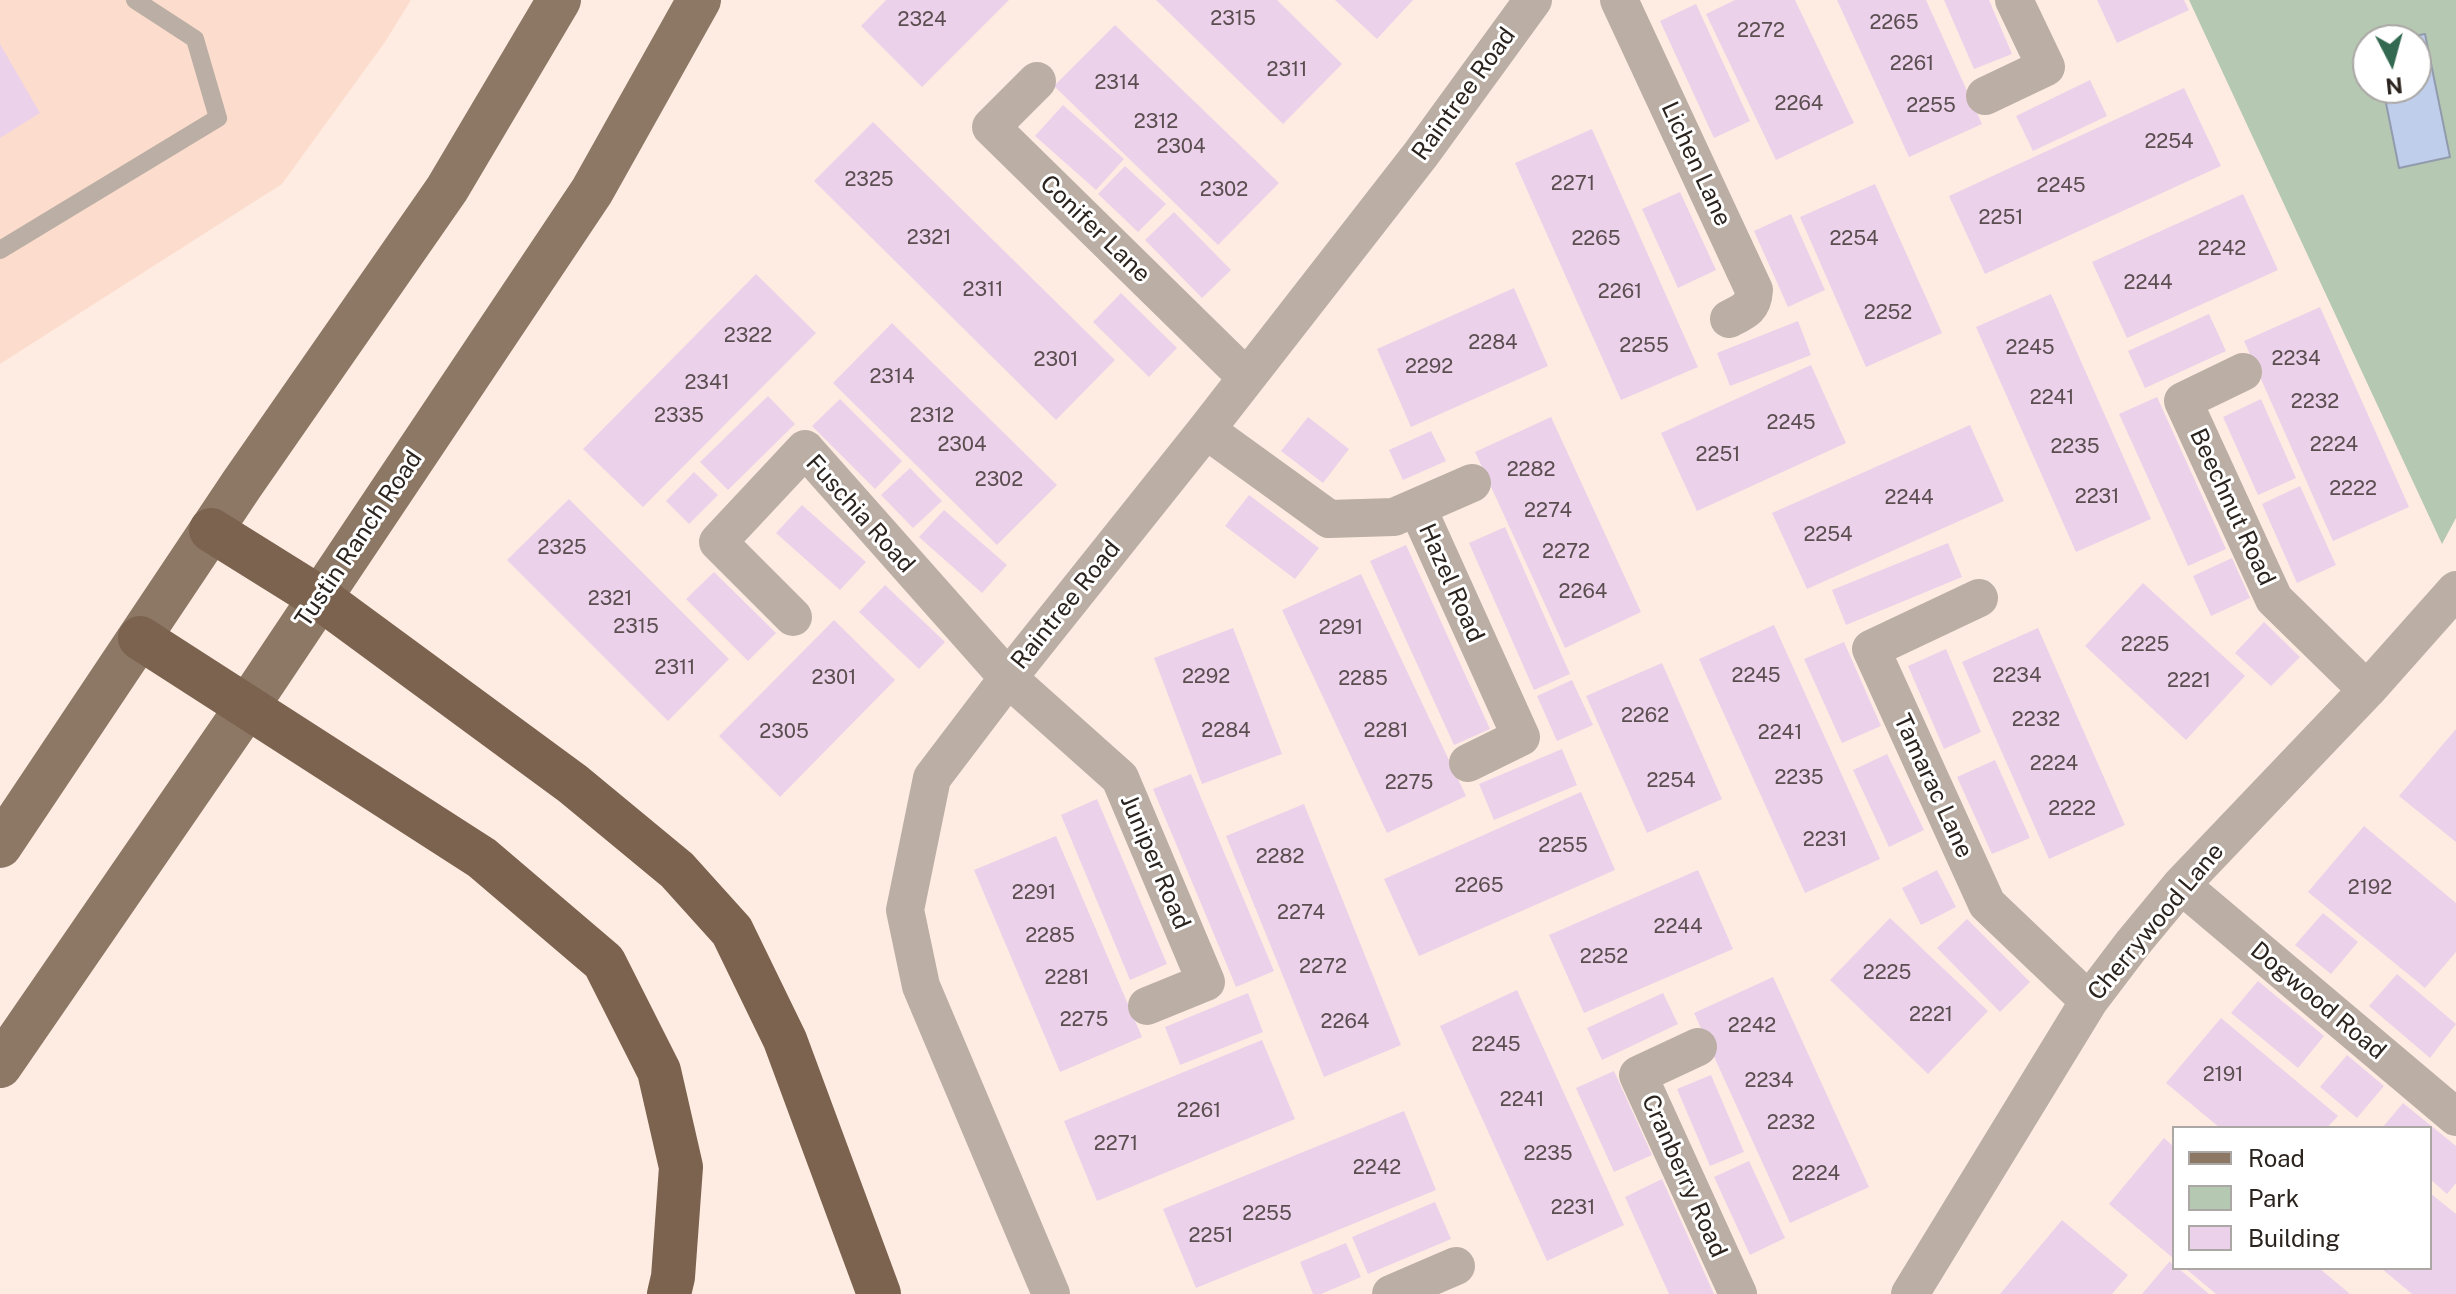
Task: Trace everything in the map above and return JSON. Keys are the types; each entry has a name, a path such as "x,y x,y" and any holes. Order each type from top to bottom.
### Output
{"highway":[{"path":"211,530 320,598 573,784 677,870 732,931 785,1040 879,1294"},
{"path":"140,638 482,858 604,962 659,1071 681,1167 669,1294"}],"main road":[{"path":"0,846 211,530 447,189 559,0"},
{"name":"Tustin Ranch Road","path":"0,1066 247,707 592,191 699,0"}],"street":[{"name":"Raintree Road","path":"1051,1294 921,986 905,910 932,778 1421,154 1533,0"},
{"name":"Lichen Lane","path":"1619,0 1754,290 1753,303 1747,310 1729,319"},
{"path":"1985,96 2046,67 2014,0"},
{"name":"Conifer Lane","path":"1037,81 991,127 1246,377"},
{"name":"Beechnut Road","path":"2243,372 2183,401 2274,599 2367,690"},
{"name":"Hazel Road","path":"1206,430 1329,519 1394,517 1417,507 1521,737 1468,763"},
{"name":"Fuschia Road","path":"793,617 718,542 805,449 1008,678"},
{"path":"1417,507 1472,483"},
{"name":"Cherrywood Lane","path":"1910,1294 2089,1001 2181,885 2367,690 2456,590"},
{"name":"Tamarac Lane","path":"1979,598 1871,649 1987,904 2089,1001"},
{"name":"Juniper Road","path":"1008,678 1120,778 1206,982 1147,1006"},
{"name":"Dogwood Road","path":"2181,885 2456,1117"},
{"name":"Cranberry Road","path":"1698,1047 1638,1075 1738,1294"},
{"path":"1391,1294 1456,1266"}],"lane":[{"path":"0,250 218,118 195,39 135,0"}],"shaded area":[{"path":"0,0 411,0 385,42 282,184 0,364"}],"green space":[{"path":"2189,0 2456,0 2456,518 2442,544"}],"water":[{"path":"2432,68 2450,157 2399,168 2386,104 2432,104"}],"building":[{"path":"886,0 1009,0 922,87 861,26"},
{"path":"1156,0 1277,0 1342,64 1283,124"},
{"path":"1335,0 1413,0 1377,39"},
{"path":"1735,0 1795,0 1854,123 1776,160 1706,14"},
{"path":"1837,0 1926,0 1982,124 1909,157"},
{"path":"1944,0 1989,0 2012,54 1974,69"},
{"path":"2097,0 2184,0 2189,10 2117,43"},
{"path":"1696,4 1750,121 1714,138 1660,21"},
{"path":"1115,25 1279,183 1218,245 1054,86"},
{"path":"0,44 40,113 0,138"},
{"path":"2090,80 2107,116 2033,151 2016,116"},
{"path":"2184,88 2221,166 1985,274 1949,196"},
{"path":"1063,105 1124,159 1096,190 1035,136"},
{"path":"873,122 1115,360 1056,420 814,181"},
{"path":"1592,129 1698,367 1621,400 1515,163"},
{"path":"1125,166 1166,204 1138,232 1098,194"},
{"path":"1875,184 1942,333 1866,367 1800,217"},
{"path":"1680,192 1716,270 1678,288 1642,209"},
{"path":"2243,194 2278,270 2127,338 2092,262"},
{"path":"1174,212 1231,270 1202,298 1145,240"},
{"path":"1791,214 1825,290 1788,307 1754,231"},
{"path":"756,274 816,333 643,507 583,449"},
{"path":"1514,288 1548,366 1411,427 1377,349"},
{"path":"1121,293 1177,348 1149,377 1093,322"},
{"path":"2051,294 2151,519 2076,552 1976,327"},
{"path":"2320,307 2409,507 2333,541 2244,341"},
{"path":"2209,314 2226,351 2145,388 2128,351"},
{"path":"1798,321 1811,355 1730,386 1717,353"},
{"path":"892,323 1057,485 997,545 833,383"},
{"path":"1811,365 1846,443 1697,511 1661,433"},
{"path":"768,396 795,424 728,490 700,462"},
{"path":"2157,397 2226,549 2188,566 2119,414"},
{"path":"840,399 902,461 875,489 812,426"},
{"path":"2261,399 2296,478 2258,495 2223,417"},
{"path":"1308,417 1349,449 1323,483 1281,451"},
{"path":"1551,417 1641,612 1565,648 1475,452"},
{"path":"1970,425 2004,501 1807,589 1772,513"},
{"path":"1431,431 1446,461 1403,480 1389,450"},
{"path":"910,468 942,501 913,528 881,495"},
{"path":"694,472 718,495 689,524 666,501"},
{"path":"2300,486 2336,565 2297,583 2262,504"},
{"path":"1249,495 1319,548 1295,579 1225,526"},
{"path":"569,499 729,659 668,721 507,560"},
{"path":"802,505 866,562 840,590 776,533"},
{"path":"944,510 1007,565 982,593 919,537"},
{"path":"1505,527 1570,674 1534,690 1469,543"},
{"path":"1948,543 1962,577 1846,625 1832,590"},
{"path":"1406,545 1490,729 1454,745 1370,561"},
{"path":"2232,558 2250,598 2211,616 2193,576"},
{"path":"714,572 776,633 748,661 686,599"},
{"path":"1361,574 1466,796 1387,833 1282,610"},
{"path":"2143,583 2245,676 2186,740 2085,646"},
{"path":"885,585 945,642 919,669 859,612"},
{"path":"834,620 895,680 780,797 719,736"},
{"path":"2264,622 2300,657 2271,686 2235,653"},
{"path":"1774,625 1880,859 1805,893 1699,659"},
{"path":"1233,628 1282,754 1202,784 1154,658"},
{"path":"2038,628 2125,825 2049,859 1962,662"},
{"path":"1844,642 1881,726 1842,743 1804,659"},
{"path":"1946,649 1981,732 1944,749 1908,666"},
{"path":"1662,663 1722,799 1647,833 1586,696"},
{"path":"1572,680 1593,725 1557,741 1537,696"},
{"path":"2456,729 2456,842 2399,796"},
{"path":"1562,749 1577,785 1494,820 1479,784"},
{"path":"1887,754 1924,830 1889,847 1853,770"},
{"path":"1995,760 2030,838 1992,854 1957,777"},
{"path":"1191,774 1274,971 1236,987 1153,789"},
{"path":"1581,792 1615,870 1419,956 1384,879"},
{"path":"1097,799 1167,964 1130,980 1061,815"},
{"path":"1304,804 1401,1045 1324,1077 1226,836"},
{"path":"2364,826 2456,903 2456,952 2425,988 2308,892"},
{"path":"1056,836 1142,1037 1060,1072 974,870"},
{"path":"1698,870 1733,949 1584,1013 1549,935"},
{"path":"1937,870 1956,907 1921,925 1902,888"},
{"path":"2323,913 2358,942 2331,974 2295,945"},
{"path":"1890,918 1988,1011 1928,1074 1830,980"},
{"path":"1967,919 2030,982 2000,1012 1937,948"},
{"path":"2397,974 2456,1024 2430,1058 2369,1006"},
{"path":"1773,977 1869,1187 1790,1223 1694,1013"},
{"path":"2258,981 2324,1036 2298,1068 2231,1013"},
{"path":"1517,990 1624,1225 1547,1261 1440,1026"},
{"path":"1248,993 1263,1032 1180,1065 1165,1027"},
{"path":"1663,993 1678,1024 1602,1060 1587,1028"},
{"path":"2221,1018 2338,1116 2329,1126 2218,1126 2166,1083"},
{"path":"1262,1040 1295,1119 1097,1201 1064,1121"},
{"path":"2347,1055 2384,1086 2357,1118 2320,1087"},
{"path":"1614,1071 1652,1155 1614,1172 1576,1088"},
{"path":"1711,1075 1744,1152 1710,1166 1677,1089"},
{"path":"2403,1103 2431,1126 2384,1126"},
{"path":"1404,1111 1436,1190 1196,1288 1163,1209"},
{"path":"2432,1127 2456,1146 2456,1183 2447,1194 2432,1181"},
{"path":"2164,1138 2172,1145 2172,1257 2109,1204"},
{"path":"1749,1161 1785,1238 1750,1255 1714,1177"},
{"path":"1662,1179 1714,1294 1669,1294 1625,1197"},
{"path":"2432,1195 2456,1214 2456,1294 2412,1294 2383,1270 2432,1270"},
{"path":"1435,1202 1451,1239 1368,1274 1352,1237"},
{"path":"2062,1220 2128,1275 2112,1294 2000,1294"},
{"path":"1346,1243 1361,1277 1321,1294 1313,1294 1300,1262"},
{"path":"2170,1261 2172,1270 2180,1270 2209,1294 2142,1294"},
{"path":"2187,1270 2321,1270 2350,1294 2216,1294"}]}
